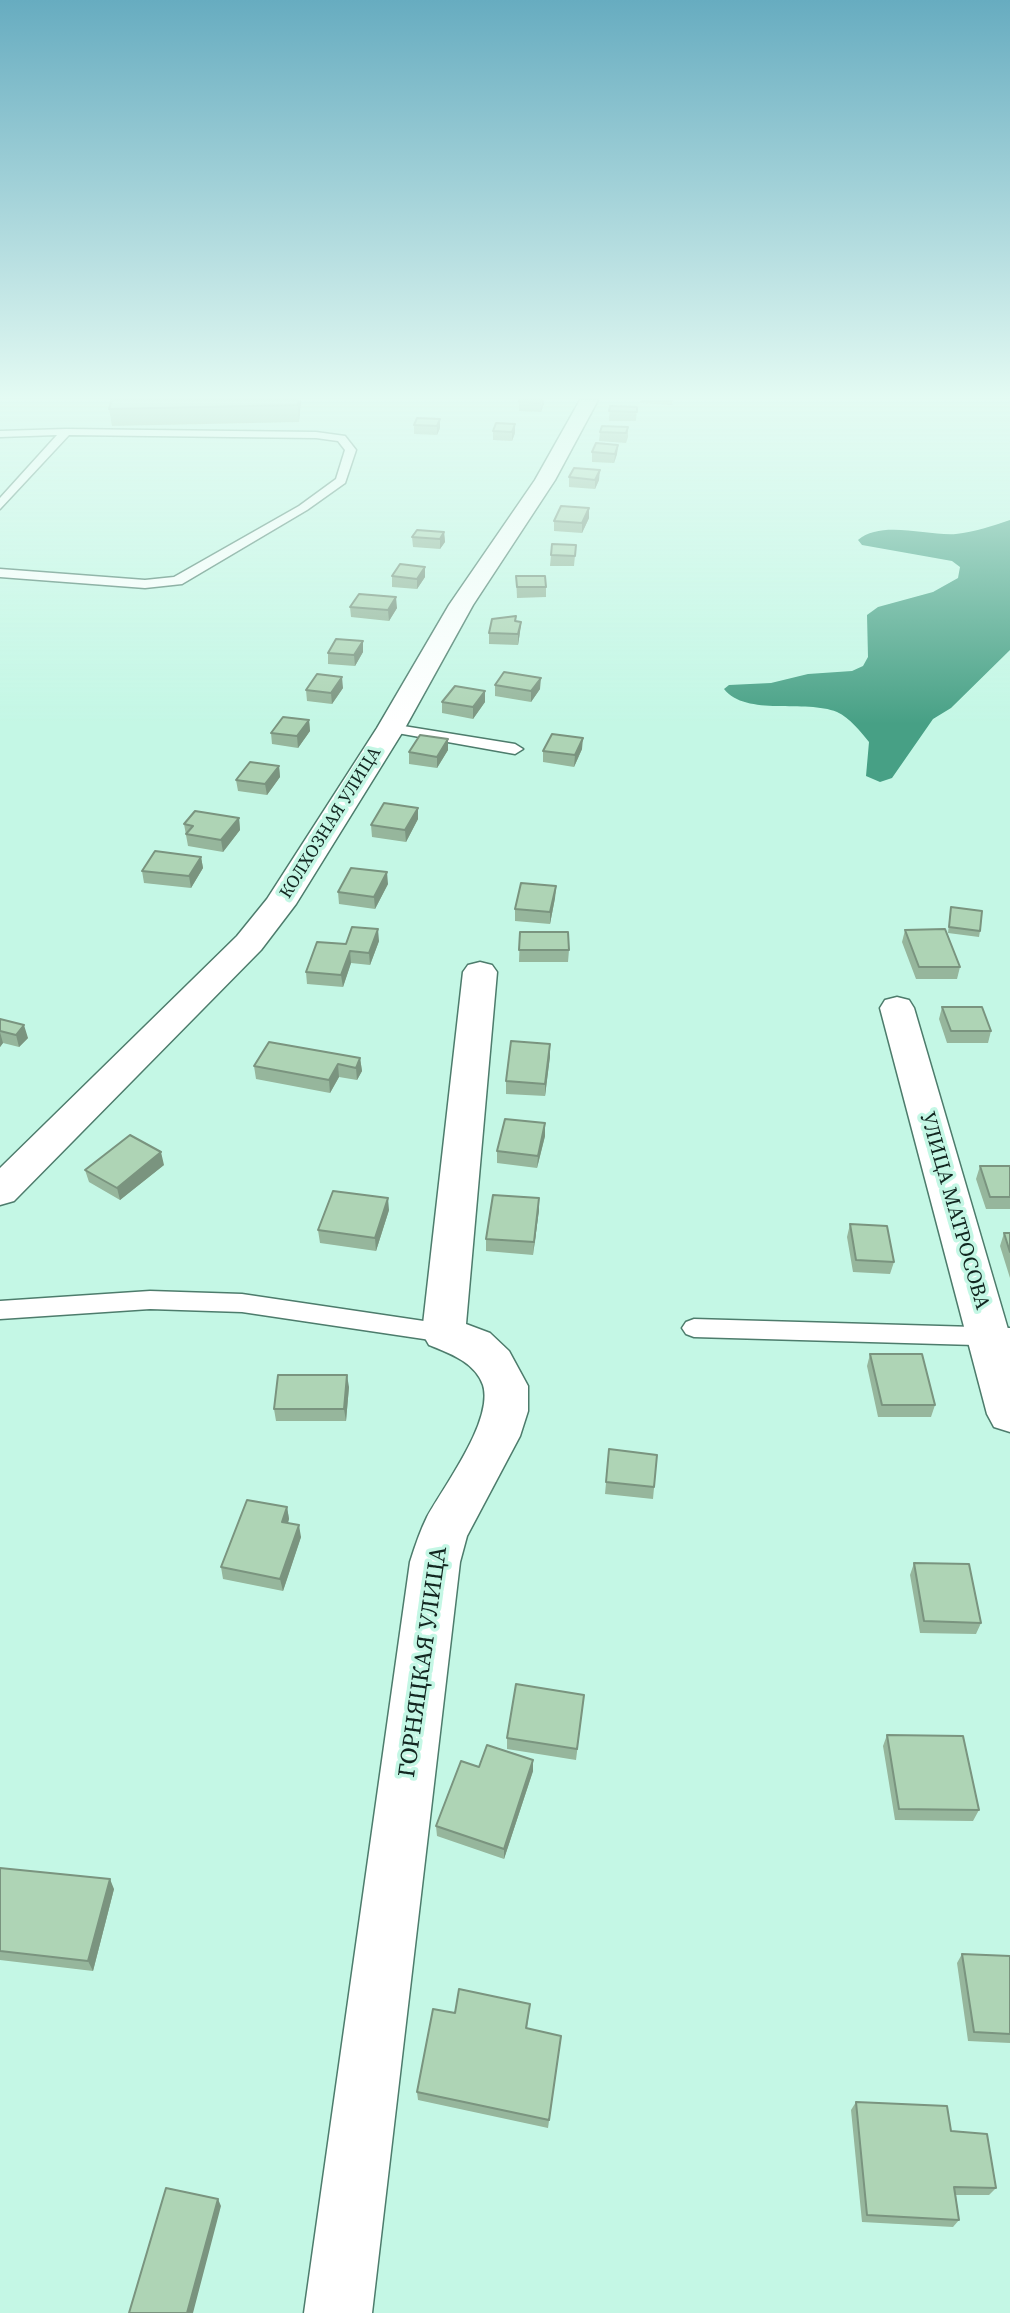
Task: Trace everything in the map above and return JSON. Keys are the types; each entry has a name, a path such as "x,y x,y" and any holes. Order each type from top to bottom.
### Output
{"street":[{"name":"КОЛХОЗНАЯ УЛИЦА","path":"0,1191 249,943 280,904 391,728 461,605 526,508"},
{"path":"444,1333 480,972"},
{"name":"УЛИЦА МАТРОСОВА","path":"897,1008 1000,1337 1010,1414"},
{"name":"ГОРНЯЦКАЯ УЛИЦА","path":"338,2313 435,1562 444,1532 497,1436 505,1411 506,1386 493,1363 475,1345 444,1333"}],"lane":[{"path":"0,573 145,584 177,581 303,508"},
{"path":"391,728 515,749"},
{"path":"0,1310 150,1300 242,1303 444,1333"},
{"path":"694,1328 1000,1337"}],"shaded area":[{"path":"1010,520 1010,650 951,708 933,719 892,778 880,782 866,776 869,742 850,721 837,712 824,708 747,703 724,689 729,685 771,683 808,674 852,671 863,666 868,657 867,615 878,607 933,592 958,578 960,567 952,561 862,545 858,540 868,534 905,530 956,534"}],"building":[{"path":"560,508 589,508 582,523 554,521"},
{"path":"417,530 444,532 440,539 412,537"},
{"path":"552,544 576,545 575,556 551,555"},
{"path":"400,564 425,567 417,579 392,576"},
{"path":"516,576 545,576 546,587 517,587"},
{"path":"359,594 396,597 388,610 350,607"},
{"path":"516,616 515,621 521,622 518,634 489,633 492,619"},
{"path":"336,639 363,641 354,655 328,653"},
{"path":"504,672 541,678 531,691 495,685"},
{"path":"317,674 342,677 331,693 306,690"},
{"path":"455,686 485,691 473,707 442,702"},
{"path":"283,717 309,720 297,736 271,733"},
{"path":"552,734 583,738 575,755 543,751"},
{"path":"420,735 448,739 437,757 409,752"},
{"path":"250,762 279,766 265,784 236,780"},
{"path":"384,803 418,808 405,830 371,825"},
{"path":"195,811 239,818 221,840 186,834 193,826 184,824"},
{"path":"155,851 201,857 189,876 142,871"},
{"path":"351,868 387,872 374,897 338,892"},
{"path":"521,883 556,886 550,912 515,909"},
{"path":"951,907 982,911 980,931 949,927"},
{"path":"352,927 378,929 369,953 350,951 341,975 306,972 317,942 346,944"},
{"path":"945,929 960,967 919,967 905,930"},
{"path":"520,932 568,932 569,950 519,950"},
{"path":"942,1007 982,1007 991,1031 951,1031"},
{"path":"0,1019 24,1025 16,1035 0,1031"},
{"path":"511,1041 550,1044 545,1084 506,1081"},
{"path":"269,1042 360,1058 356,1068 338,1064 329,1080 254,1066"},
{"path":"505,1119 545,1123 538,1156 497,1151"},
{"path":"130,1135 161,1152 117,1188 85,1170"},
{"path":"980,1166 1010,1166 1010,1197 990,1197"},
{"path":"333,1191 388,1198 375,1238 318,1230"},
{"path":"493,1195 539,1198 534,1242 486,1239"},
{"path":"850,1224 887,1226 894,1262 856,1260"},
{"path":"1004,1233 1010,1233 1010,1252"},
{"path":"870,1354 922,1354 935,1405 882,1405"},
{"path":"278,1375 347,1375 344,1409 274,1409"},
{"path":"609,1449 657,1455 654,1487 606,1482"},
{"path":"247,1500 287,1507 282,1522 299,1525 280,1579 221,1567"},
{"path":"914,1563 969,1564 981,1623 924,1621"},
{"path":"516,1684 584,1695 577,1749 507,1738"},
{"path":"887,1735 963,1736 979,1810 899,1809"},
{"path":"487,1745 533,1760 504,1849 436,1826 461,1761 479,1767"},
{"path":"0,1868 110,1879 88,1961 0,1951"},
{"path":"962,1954 1010,1956 1010,2034 974,2032"},
{"path":"459,1989 530,2004 526,2028 561,2036 549,2120 417,2092 433,2009 455,2013"},
{"path":"856,2102 947,2106 951,2131 987,2134 996,2188 954,2187 959,2220 867,2215"},
{"path":"166,2188 218,2199 187,2313 129,2313"}]}
